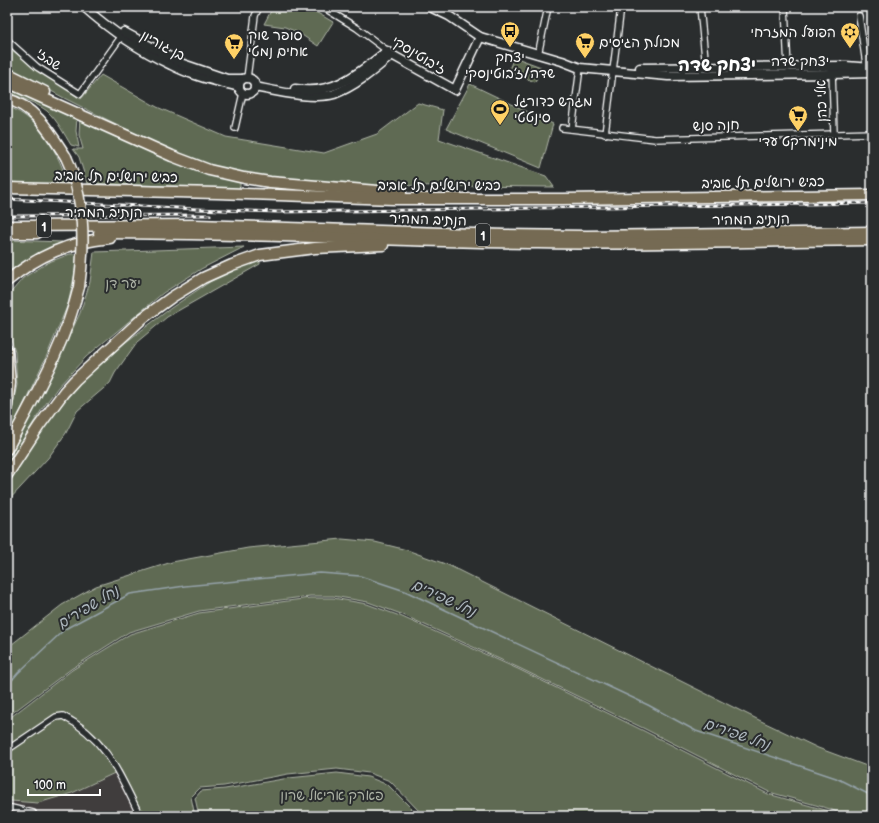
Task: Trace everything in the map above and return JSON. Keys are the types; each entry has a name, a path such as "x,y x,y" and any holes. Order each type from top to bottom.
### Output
{"highway":[{"path":"7,73 161,151"},
{"path":"7,82 161,151 209,170 257,180 473,199"},
{"path":"7,99 14,101 34,115 44,125 66,157 74,179 82,219 83,248 79,287 75,306 55,354 7,449"},
{"name":"כביש ירושלים תל אביב","path":"7,188 217,193 344,198 563,199 872,195"},
{"name":"הנתיב המהיר","path":"7,226 204,226 505,235 595,236 872,232"},
{"name":"1","path":"7,233 170,233 489,242 594,243 872,240"},
{"path":"7,281 27,266 44,256 89,240 170,233"},
{"path":"7,475 39,426 64,392 75,380 143,318 172,297 203,278 232,265 260,255 287,250 489,242"},
{"path":"7,350 10,383 7,406"}],"street":[{"name":"בן גוריון","path":"84,7 123,34 183,64 227,79 249,82 305,96 332,94 355,84 389,53"},
{"name":"בן גוריון","path":"92,7 131,43 184,71 241,90"},
{"path":"241,90 250,93 249,82 255,16 260,7"},
{"name":"ז'בוטינסקי","path":"323,7 357,28 389,53 455,90 480,37"},
{"name":"יצחק שדה","path":"430,7 449,16 480,37 562,61 612,69 668,76 870,70"},
{"path":"538,55 548,7"},
{"path":"605,134 621,7"},
{"path":"700,7 706,68"},
{"path":"785,7 788,68"},
{"path":"860,16 870,70"},
{"name":"שבזי","path":"7,40 38,67 80,94 123,34"},
{"name":"יצחק שדה","path":"562,61 580,68 788,68 832,70"},
{"path":"572,129 580,68"},
{"name":"אלי כהן","path":"832,70 834,134"},
{"path":"235,128 241,90 239,83 249,82"},
{"name":"חנה סנש","path":"562,128 655,139 872,133"},
{"path":"7,750 56,718 63,716 91,735 108,753 140,816"},
{"path":"7,808 33,813 33,816"}],"shaded area":[{"path":"121,770 144,816 7,816 7,803 11,801 38,803 72,793"}],"green space":[{"path":"273,7 307,7 333,22 318,46 299,33 285,27 264,24"},
{"path":"7,46 36,69 81,99 101,75 157,107 226,137 324,153 377,134 418,103 443,110 439,139 546,176 554,187 345,185 290,180 232,172 205,165 164,148 64,98 7,67"},
{"path":"514,57 541,67 535,82 508,72"},
{"name":"מגרש כדורגל סינטטי","path":"470,84 553,124 541,168 446,129"},
{"path":"7,87 77,118 76,131 79,147 71,145 58,123 47,111 33,103 7,92"},
{"path":"7,106 30,120 47,138 59,160 69,185 7,182"},
{"path":"80,116 218,175 240,182 240,189 87,183 79,157 73,149 83,149 79,135"},
{"path":"7,240 62,242 36,255 7,277"},
{"name":"יער דן","path":"244,247 201,269 163,293 86,357 58,387 42,409 7,465 7,462 80,313 90,282 94,252"},
{"name":"יער דן","path":"70,254 76,254 77,257 68,304 47,355 7,439 7,428 17,385 15,352 7,326 7,297 23,278 49,262"},
{"path":"260,260 260,264 167,317 137,342 115,373 110,383 77,411 66,433 48,458 7,502 7,486 37,435 86,375 171,308 211,281 244,264"},
{"path":"342,539 375,542 407,550 448,565 761,721 818,748 872,768 872,816 846,816 830,809 769,792 645,729 519,668 401,614 368,602 333,596 310,596 199,611 129,632 71,669 7,717 7,648 62,605 96,586 172,562 248,548"},
{"path":"310,598 333,598 367,604 400,616 518,669 768,794 829,811 841,816 431,816 420,812 390,781 369,773 337,769 288,774 224,786 200,788 191,797 195,816 144,816 121,770 72,793 38,803 11,801 7,803 7,720 72,670 130,634 199,613"},
{"name":"פארק אריאל שרון","path":"337,773 368,777 388,785 419,816 199,816 195,798 201,791 225,789 289,778"}],"waterway":[{"path":"865,7 872,18"},
{"name":"נחל שפירים","path":"7,686 18,673 65,629 130,594 185,586 320,573 360,576 405,591 648,705 696,731 836,778 872,796"}],"railway":[{"path":"7,199 277,212 872,203"},
{"path":"7,216 210,215"}],"place":[{"name":"יצחק שדה/ז׳בוטינסקי","path":"510,48"},
{"name":"הפועל המזרחי","path":"850,49"},
{"name":"מכולת הגיסים","path":"585,59"},
{"name":"סופר שוק אחים נמטי","path":"234,60"},
{"name":"מגרש כדורגל סינטטי","path":"500,126"},
{"name":"מינימרקט עדי","path":"798,132"}],"district":[{"name":"יצחק שדה","path":"717,65"}]}
